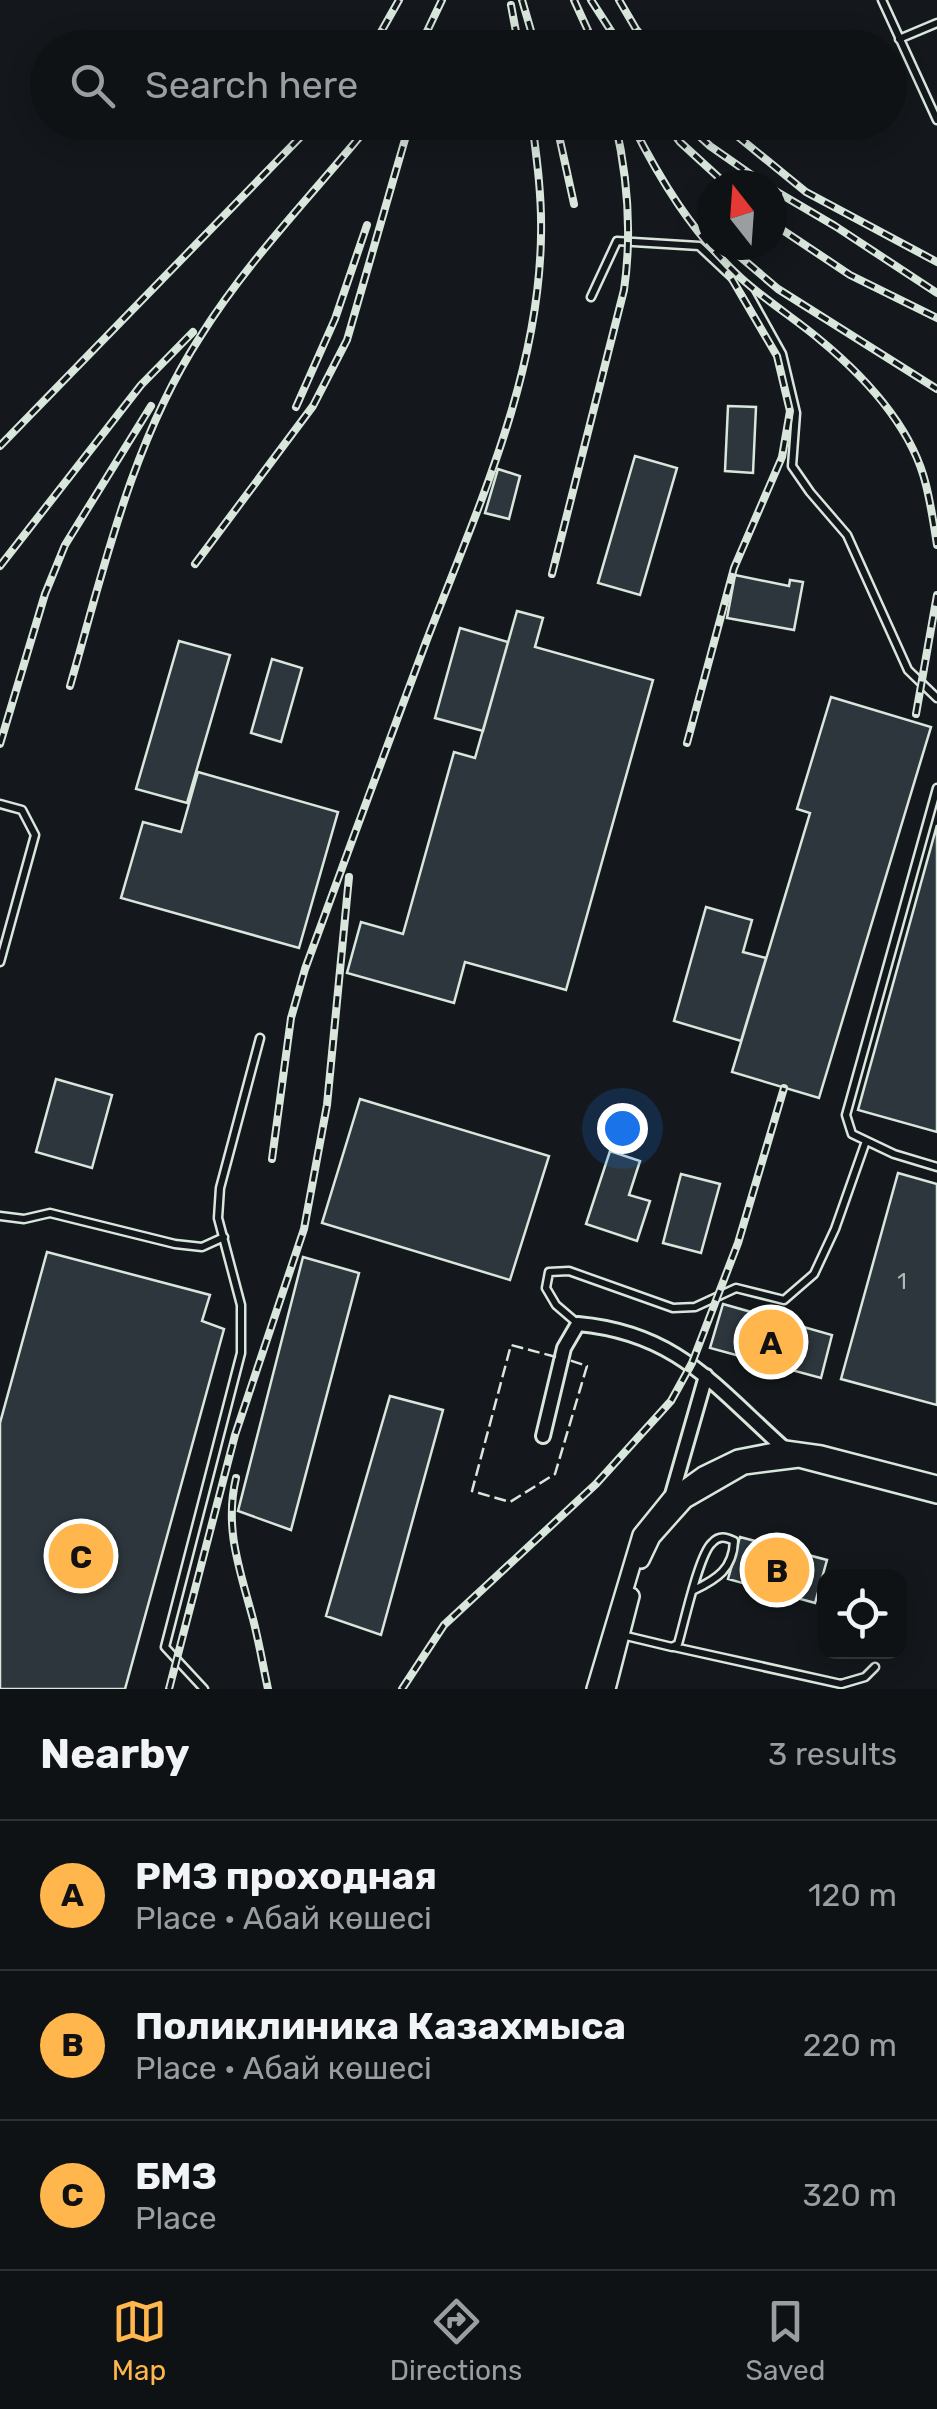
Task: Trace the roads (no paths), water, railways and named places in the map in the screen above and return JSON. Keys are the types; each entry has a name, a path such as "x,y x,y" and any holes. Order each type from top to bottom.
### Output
{"street":[{"path":"543,1436 564,1348 578,1324 644,1336 692,1363 785,1449"},
{"path":"672,1498 706,1376"},
{"path":"595,1689 641,1535 672,1498 703,1474 738,1458 785,1449 821,1454 937,1484"},
{"path":"607,1689 639,1564 652,1537 685,1500 744,1466 799,1459 937,1495"}],"lane":[{"path":"882,0 895,30"},
{"path":"907,35 937,22"},
{"path":"907,56 937,120"},
{"path":"591,298 617,241 699,246 748,291 782,354 796,413 792,466 847,535 908,670 937,698"},
{"path":"937,788 846,1115 852,1134 894,1154 937,1167"},
{"path":"0,804 22,810 35,835 0,962"},
{"path":"204,1689 165,1647 241,1353 241,1305 218,1218 220,1188 260,1038"},
{"path":"578,1324 556,1305 546,1288 549,1272 569,1272 673,1308 694,1307 736,1288 784,1300 814,1274 835,1229 866,1141"},
{"path":"0,1216 24,1219 50,1213 202,1247 224,1237"},
{"path":"672,1647 678,1644 694,1590 709,1544 718,1538 734,1541 734,1550 721,1576 694,1590"},
{"path":"621,1635 841,1684 865,1677 875,1667"}],"railway":[{"path":"382,30 399,0"},
{"path":"428,30 442,0"},
{"path":"522,0 531,30"},
{"path":"574,0 588,30"},
{"path":"591,0 610,30"},
{"path":"619,0 637,30"},
{"path":"511,5 516,30"},
{"path":"0,446 298,140"},
{"path":"70,686 122,507 176,377 239,281 357,140"},
{"path":"195,564 313,406 347,340 405,140"},
{"path":"272,1159 291,1018 305,969 484,494 517,392 538,289 540,193 534,140"},
{"path":"560,140 574,204"},
{"path":"552,574 624,290 627,206 618,140"},
{"path":"641,140 693,225 724,261 853,369 898,423 910,443 928,492 937,545"},
{"path":"678,140 711,170"},
{"path":"704,140 744,170"},
{"path":"742,140 806,192 937,262"},
{"path":"787,198 937,293"},
{"path":"296,407 335,319 367,225"},
{"path":"787,233 850,275 937,318"},
{"path":"744,260 778,289 937,389"},
{"path":"687,743 734,568 782,457 790,411 777,356 729,274"},
{"path":"0,566 141,385 193,332"},
{"path":"0,744 45,594 65,545 151,406"},
{"path":"916,714 937,595"},
{"path":"169,1689 235,1435 304,1229 327,1105 349,877"},
{"path":"402,1689 444,1625 596,1484 671,1401 692,1363 738,1243 784,1088"},
{"path":"236,1478 232,1515 235,1549 268,1689"}],"place":[{"name":"РМЗ проходная","path":"771,1342"},
{"name":"БМЗ","path":"81,1556"},
{"name":"Поликлиника Казахмыса","path":"777,1570"}]}
